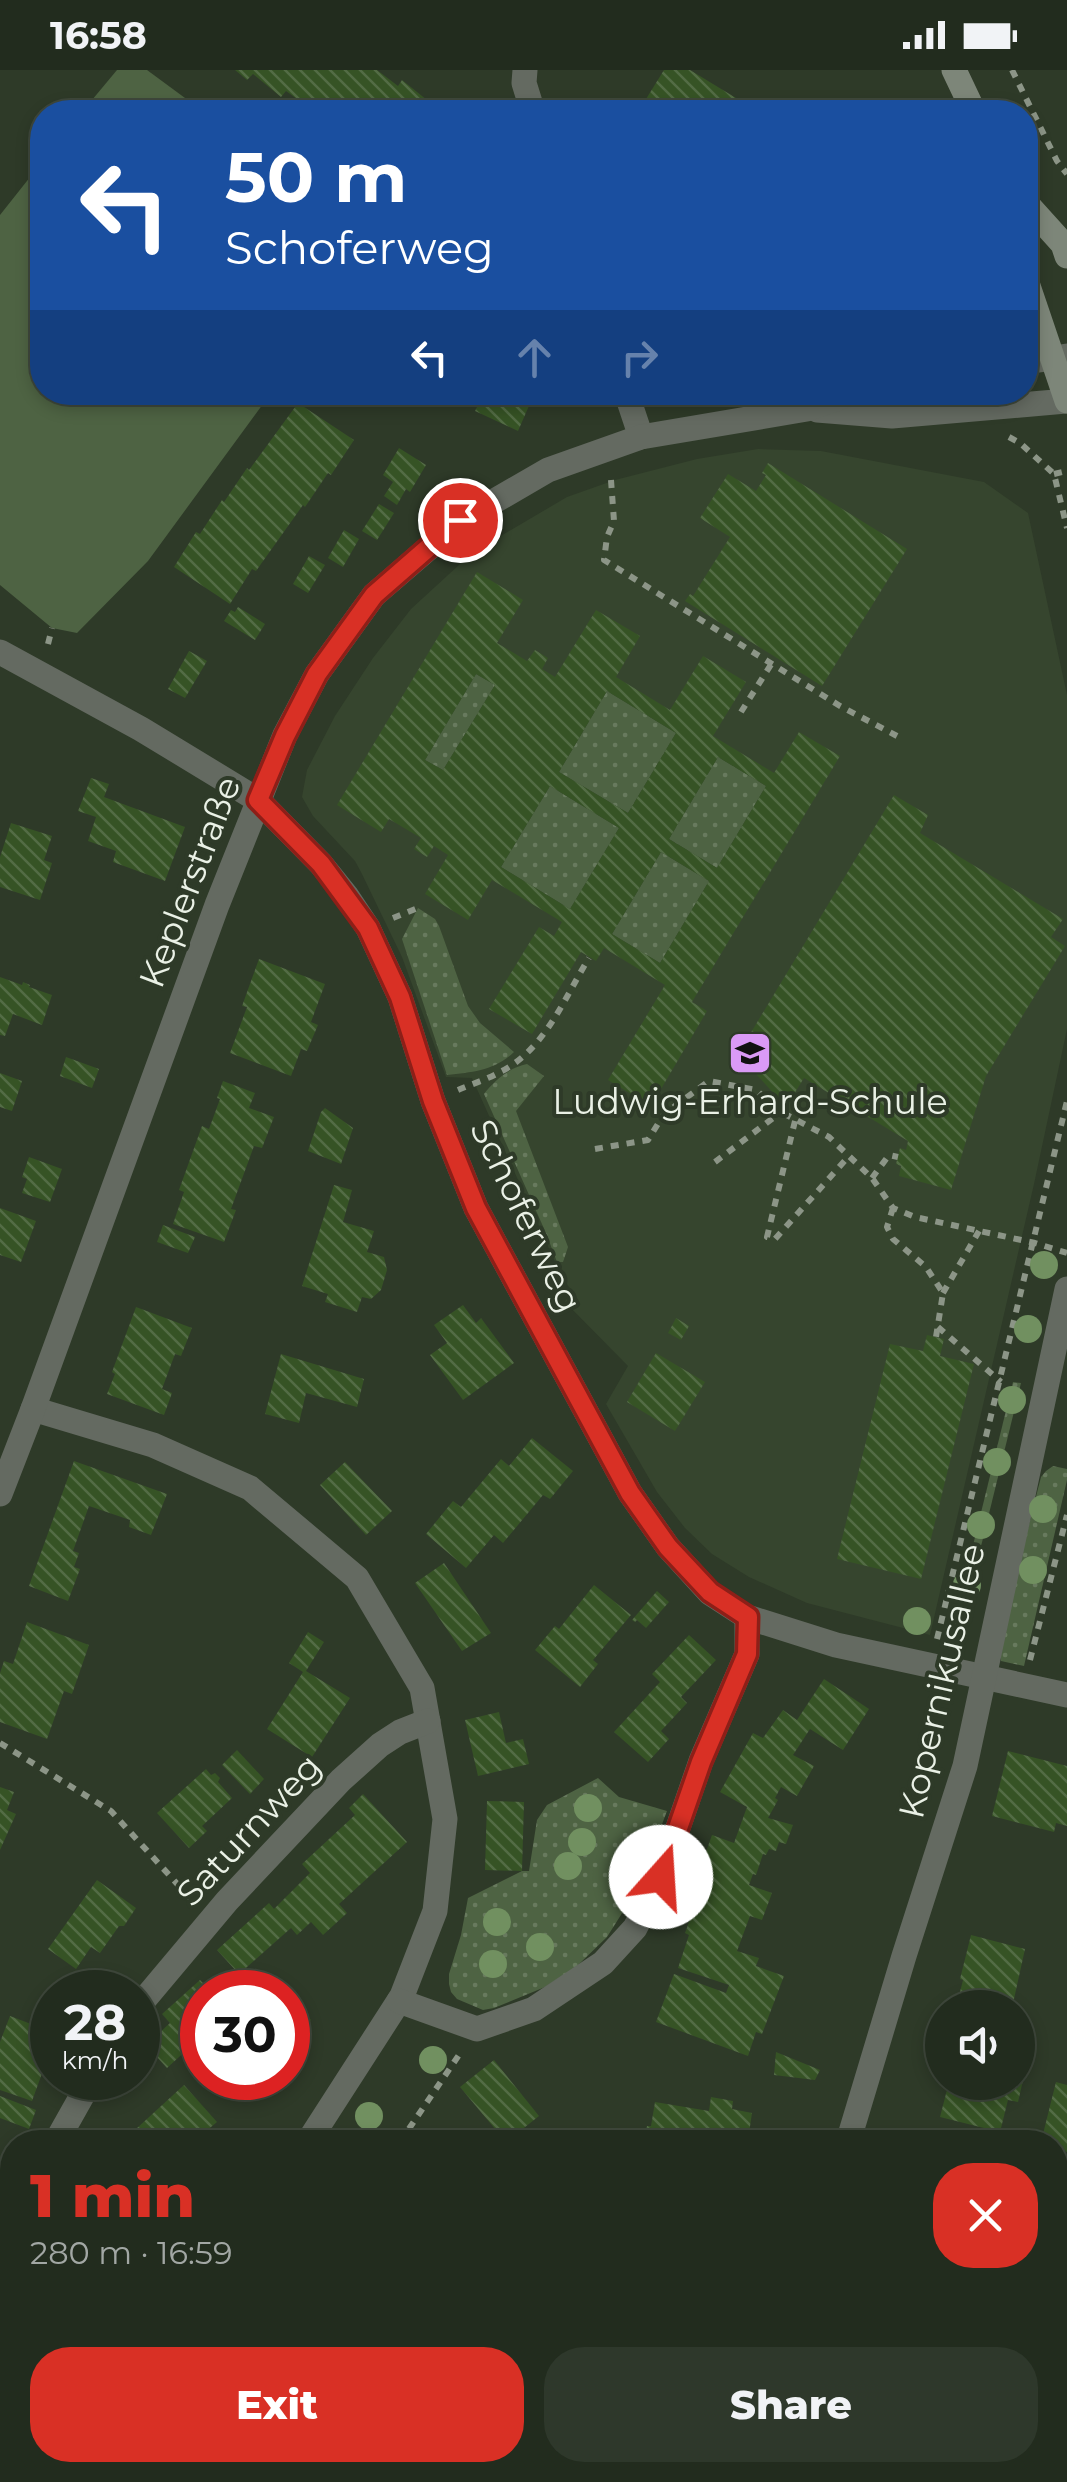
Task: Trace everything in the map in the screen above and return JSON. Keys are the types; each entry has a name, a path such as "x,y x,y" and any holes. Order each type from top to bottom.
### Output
{"street":[{"path":"525,70 529,100"},
{"path":"954,70 968,100"},
{"path":"1038,217 1066,249"},
{"path":"1038,307 1060,357 1067,401"},
{"name":"Keplerstraße","path":"1038,403 1067,401"},
{"path":"630,405 641,437"},
{"name":"Keplerstraße","path":"0,1494 258,800 317,674 374,595 460,520 548,470 641,437 819,405"},
{"name":"Keplerstraße","path":"807,409 892,416 1007,405"},
{"name":"Schoferweg","path":"0,652 141,729 258,800 321,864 368,928 400,997 433,1101 476,1208 630,1493 668,1547 710,1592 748,1617 836,1646 1067,1696"},
{"name":"Kopernikusallee","path":"852,2130 965,1766 1067,1288"},
{"path":"34,1408 153,1446 250,1488 357,1578 422,1688 445,1818 434,1911 399,2001 316,2130"},
{"path":"399,2001 477,2029 534,2009 603,1963 634,1928 661,1877 701,1762 747,1654 748,1617"},
{"name":"Saturnweg","path":"160,1982 341,1780 400,1732 428,1721"},
{"path":"63,2130 80,2100"}],"path":[{"path":"1012,70 1027,100"},
{"path":"1038,123 1067,174"},
{"path":"992,406 998,431 1020,443 1054,474 1067,528"},
{"path":"1054,474 1067,471"},
{"path":"614,521 604,560 840,706 897,736"},
{"path":"742,712 772,664"},
{"path":"487,1078 503,1071 539,1041 589,958"},
{"path":"595,1149 648,1140 664,1114 709,1081 756,1090 781,1112 829,1137 872,1178 893,1208 914,1217 1067,1254"},
{"path":"931,1665 1067,1101"},
{"path":"715,1162 781,1112"},
{"path":"795,1120 768,1236 775,1239 849,1156"},
{"path":"872,1178 889,1156 898,1157"},
{"path":"893,1208 887,1227 893,1239 926,1267 943,1292"},
{"path":"936,1338 943,1292 979,1231"},
{"path":"938,1327 1001,1382"},
{"path":"1023,1685 1067,1514"},
{"path":"0,1744 111,1812 211,1921"},
{"path":"408,2130 477,2029"}],"shaded area":[{"path":"117,70 147,70 188,100 92,100"},
{"path":"30,177 30,405 262,405 148,561 77,633 52,628 0,585 0,215"},
{"name":"Ludwig-Erhard-Schule","path":"758,449 821,451 984,482 1028,513 1067,695 1067,1029 930,1635 807,1603 749,1577 712,1554 657,1492 606,1404 628,1366 565,1302 571,1291 472,1078 446,1077 402,957 361,872 313,816 302,797 307,770 335,716 373,658 411,609 472,553 567,497 697,459"},
{"path":"476,674 495,685 443,770 425,760"},
{"path":"607,691 676,733 628,813 559,772"},
{"path":"718,757 766,786 717,868 669,839"},
{"path":"550,786 619,828 570,909 501,867"},
{"path":"661,852 709,881 660,963 612,934"},
{"path":"418,908 439,926 468,1006 480,1023 514,1052 499,1063 447,1075 402,939"},
{"path":"527,1064 544,1076 516,1111 568,1247 563,1262 557,1262 484,1094 503,1075"},
{"path":"1013,1382 1021,1383 961,1628 953,1627"},
{"path":"1053,1466 1067,1469 1067,1480 1024,1666 1001,1661 999,1643 1041,1477"},
{"path":"598,1778 619,1797 667,1811 644,1872 607,1937 576,1967 545,1987 483,2010 457,1999 451,1992 449,1974 468,1898 529,1871 537,1820 547,1805"}],"building":[{"path":"235,70 377,70 398,86 402,80 427,100 298,100 286,91 281,97 253,74 247,80"},
{"path":"664,70 690,70 739,100 645,100"},
{"path":"297,405 354,440 256,571 252,569 230,604 174,567 196,532 200,534 222,500"},
{"path":"478,405 529,405 518,431 475,411"},
{"path":"399,448 426,465 397,505 384,496 393,482 383,475"},
{"path":"768,463 907,549 822,686 685,601 690,594 693,596 730,537 700,518 728,474 756,491"},
{"path":"379,504 394,513 377,540 362,531"},
{"path":"344,530 359,539 343,567 328,558"},
{"path":"309,556 325,565 308,593 293,584"},
{"path":"477,572 523,600 497,643 527,661 535,650 548,658 542,669 555,677 596,610 640,636 616,677 670,710 703,656 746,682 713,736 774,773 799,732 840,756 692,1002 707,1011 651,1106 608,1080 665,985 604,948 596,961 581,952 532,1034 489,1009 539,927 554,936 562,922 492,880 468,920 425,894 448,855 434,846 427,857 414,849 421,838 389,819 381,832 337,805","holes":["476,674 495,685 443,770 425,760","607,691 676,733 628,813 559,772","718,757 766,786 717,868 669,839","550,786 619,828 570,909 501,867","661,852 709,881 660,963 612,934"]},
{"path":"238,607 265,624 255,640 224,621"},
{"path":"189,651 207,661 185,698 168,689"},
{"path":"91,778 109,784 104,797 185,827 165,881 113,862 116,851 88,841 96,817 78,811"},
{"path":"894,795 928,815 920,833 1063,919 1051,937 1065,946 986,1076 951,1190 899,1176 901,1166 896,1164 900,1148 906,1150 908,1141 804,1078 786,1107 738,1054"},
{"path":"11,823 52,836 44,860 52,863 40,900 0,887 0,857"},
{"path":"259,959 325,984 311,1022 318,1025 307,1051 301,1049 291,1076 230,1053"},
{"path":"0,977 52,995 42,1025 13,1014 5,1036 0,1035"},
{"path":"66,1057 99,1069 92,1088 60,1076"},
{"path":"0,1073 22,1081 12,1111 0,1107"},
{"path":"223,1081 255,1093 249,1108 274,1117 262,1148 254,1146 231,1209 236,1210 224,1242 173,1224 184,1192 179,1190 202,1126 209,1129"},
{"path":"325,1108 353,1128 341,1164 308,1151"},
{"path":"29,1157 62,1169 50,1202 22,1193 27,1179 22,1177"},
{"path":"334,1185 352,1190 343,1222 374,1231 367,1252 384,1257 387,1270 381,1290 371,1299 362,1297 357,1312 325,1302 328,1294 302,1286"},
{"path":"0,1208 36,1221 21,1262 0,1255"},
{"path":"163,1225 195,1237 188,1253 157,1242"},
{"path":"463,1305 476,1323 481,1318 514,1363 463,1400 430,1355 447,1343 434,1325"},
{"path":"136,1307 192,1328 181,1356 175,1354 162,1389 172,1393 164,1415 107,1394"},
{"path":"676,1318 689,1326 681,1340 668,1333"},
{"path":"927,1335 944,1339 940,1356 974,1364 921,1579 837,1559 890,1344 923,1351"},
{"path":"656,1353 705,1382 675,1431 627,1402"},
{"path":"281,1354 364,1379 357,1407 306,1393 299,1423 265,1414"},
{"path":"532,1438 573,1471 550,1499 543,1495 503,1543 494,1535 466,1568 426,1534 453,1501 461,1507 501,1459 509,1466"},
{"path":"74,1461 167,1494 151,1535 129,1527 130,1520 89,1506 73,1551 79,1553 74,1567 80,1569 68,1601 29,1586"},
{"path":"345,1462 392,1511 366,1535 320,1485"},
{"path":"444,1563 491,1633 462,1651 415,1583"},
{"path":"594,1585 631,1615 593,1660 598,1664 580,1687 535,1650 555,1626 559,1629"},
{"path":"657,1591 669,1602 646,1628 632,1620"},
{"path":"27,1622 89,1645 72,1694 64,1691 47,1739 0,1722 0,1673 4,1661 13,1664"},
{"path":"308,1632 324,1642 306,1671 350,1698 312,1757 267,1729 303,1672 289,1663"},
{"path":"689,1635 716,1660 681,1697 687,1703 661,1731 669,1739 648,1762 614,1732 660,1682 652,1674"},
{"path":"824,1679 869,1709 843,1750 810,1729 793,1755 814,1766 797,1796 781,1787 768,1818 793,1825 786,1844 779,1842 776,1851 769,1849 763,1854 756,1875 753,1874 749,1885 772,1893 762,1920 750,1916 737,1951 759,1958 756,1966 784,1976 762,2034 756,2032 748,2056 656,2022 674,1974 726,1993 729,1985 678,1968 696,1902 689,1899 712,1835 734,1843 747,1807 720,1792 753,1733 763,1738 783,1710 797,1720"},
{"path":"499,1712 506,1743 523,1739 529,1764 478,1776 465,1720"},
{"path":"237,1750 264,1779 250,1794 222,1765"},
{"path":"1008,1751 1067,1766 1067,1826 1056,1823 1054,1832 992,1816"},
{"path":"206,1769 220,1778 218,1782 232,1798 202,1826 207,1831 189,1848 157,1813"},
{"path":"0,1787 14,1792 7,1810 16,1814 0,1850"},
{"path":"363,1794 407,1842 339,1904 347,1913 323,1935 311,1922 297,1935 291,1928 244,1970 235,1970 217,1950 269,1903 274,1909 310,1873 302,1864 355,1815 349,1808"},
{"path":"487,1801 524,1802 522,1871 485,1870"},
{"path":"97,1880 136,1908 100,1953 91,1947 76,1969 48,1949"},
{"path":"971,1935 1025,1949 1016,1990 960,1990"},
{"path":"180,1998 180,2056 167,2068 160,2060 160,2032 170,2023 162,2014"},
{"path":"10,2016 30,2024 32,2101 0,2090 0,2042"},
{"path":"776,2052 820,2070 815,2080 774,2075"},
{"path":"494,2060 539,2116 521,2130 496,2130 460,2087"},
{"path":"1056,2082 1067,2085 1067,2130 1044,2130"},
{"path":"180,2089 180,2100 197,2100 217,2122 207,2130 135,2130"},
{"path":"0,2096 36,2110 29,2129 0,2118"},
{"path":"711,2097 733,2101 732,2109 752,2113 749,2130 646,2130 651,2126 655,2102 709,2111"},
{"path":"944,2100 1008,2100 1000,2130 940,2117"}],"place":[{"name":"Ludwig-Erhard-Schule","path":"750,1053"}],"route":[{"path":"460,520 374,595 317,674 258,800 321,864 368,928 400,997 433,1101 476,1208 630,1493 668,1547 710,1592 748,1617 747,1654 701,1762 661,1877"}]}
